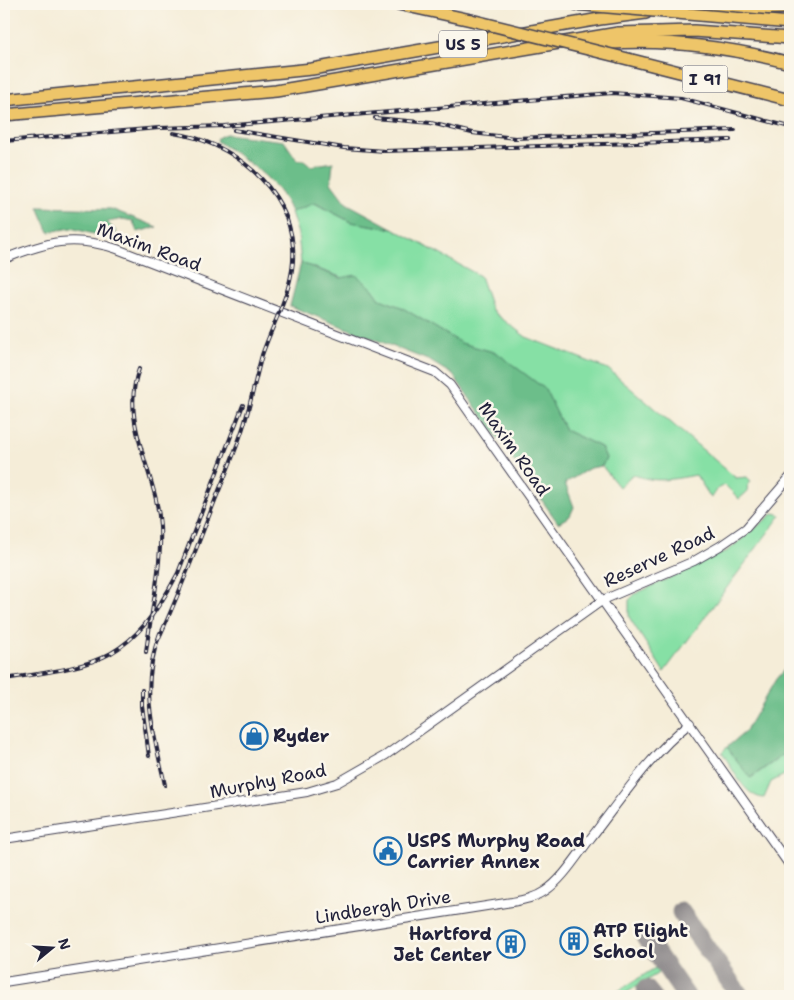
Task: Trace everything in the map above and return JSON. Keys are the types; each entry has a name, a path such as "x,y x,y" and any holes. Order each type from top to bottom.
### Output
{"highway":[{"name":"I 91","path":"398,4 471,20 790,100"},
{"path":"574,4 790,23"},
{"name":"US 5","path":"4,100 312,69 639,14 719,8 790,8"},
{"name":"US 5","path":"4,115 276,90 593,36 631,32 707,31 790,38"},
{"path":"480,56 517,56 585,45 654,42 724,48 790,63"}],"street":[{"name":"Maxim Road","path":"4,259 48,243 68,240 90,240 435,372 450,385 790,866"},
{"name":"Reserve Road","path":"602,600 694,561 720,546 746,528 790,478"},
{"name":"Murphy Road","path":"4,840 303,792 337,783 386,755 602,600"},
{"name":"Lindbergh Drive","path":"4,982 512,902 535,896 548,889 561,877 646,766 663,747 690,723"}],"green space":[{"path":"226,134 284,141 297,160 304,160 311,166 333,162 331,183 346,203 394,229 351,222 315,203 291,212 278,189 260,171 217,141 219,137"},
{"path":"314,203 351,222 394,229 480,276 492,311 526,337 608,369 736,478 747,477 751,481 747,487 748,491 739,499 725,485 716,490 711,498 696,475 656,480 633,474 619,487 602,466 606,458 601,447 565,430 545,389 497,353 461,343 401,307 380,299 372,288 301,263 298,234 291,212"},
{"path":"38,207 111,209 157,227 137,232 133,221 123,219 107,222 116,231 115,240 71,228 49,232"},
{"path":"301,263 341,278 356,275 372,288 380,299 401,307 461,343 497,353 545,389 565,430 601,447 606,458 602,466 590,468 565,483 574,507 570,516 558,523 453,375 430,361 290,306"},
{"path":"774,513 781,515 664,672 629,617 629,600 635,594 727,551"},
{"path":"790,663 790,750 750,778 727,747 745,732 776,679"},
{"path":"727,747 751,778 790,750 790,772 771,782 764,798 757,796 745,787 734,773 722,752"},
{"path":"655,968 659,971 657,974 621,996 610,996"}],"taxiway":[{"path":"681,912 740,996"},
{"path":"645,937 686,996"},
{"path":"646,989 652,996"}],"railway":[{"path":"4,141 159,128 224,126 612,93 681,98 790,127"},
{"path":"375,118 431,123 472,133 515,138 735,130"},
{"path":"234,130 344,148 385,151 730,140"},
{"path":"158,640 239,440 262,355 288,289 293,261 293,247 289,225 280,205 253,170 216,146 195,138 173,133"},
{"path":"139,369 134,389 133,408 141,448 153,487 160,526 158,573 146,652"},
{"path":"4,679 88,663 108,654 127,642 144,626 161,603 178,573 243,405"},
{"path":"160,633 150,673 149,691 153,728 165,785"},
{"path":"142,690 142,706 149,756"}],"place":[{"name":"Ryder","path":"254,736"},
{"name":"USPS Murphy Road Carrier Annex","path":"388,851"},
{"name":"ATP Flight School","path":"574,941"},
{"name":"Hartford Jet Center","path":"511,944"}]}
